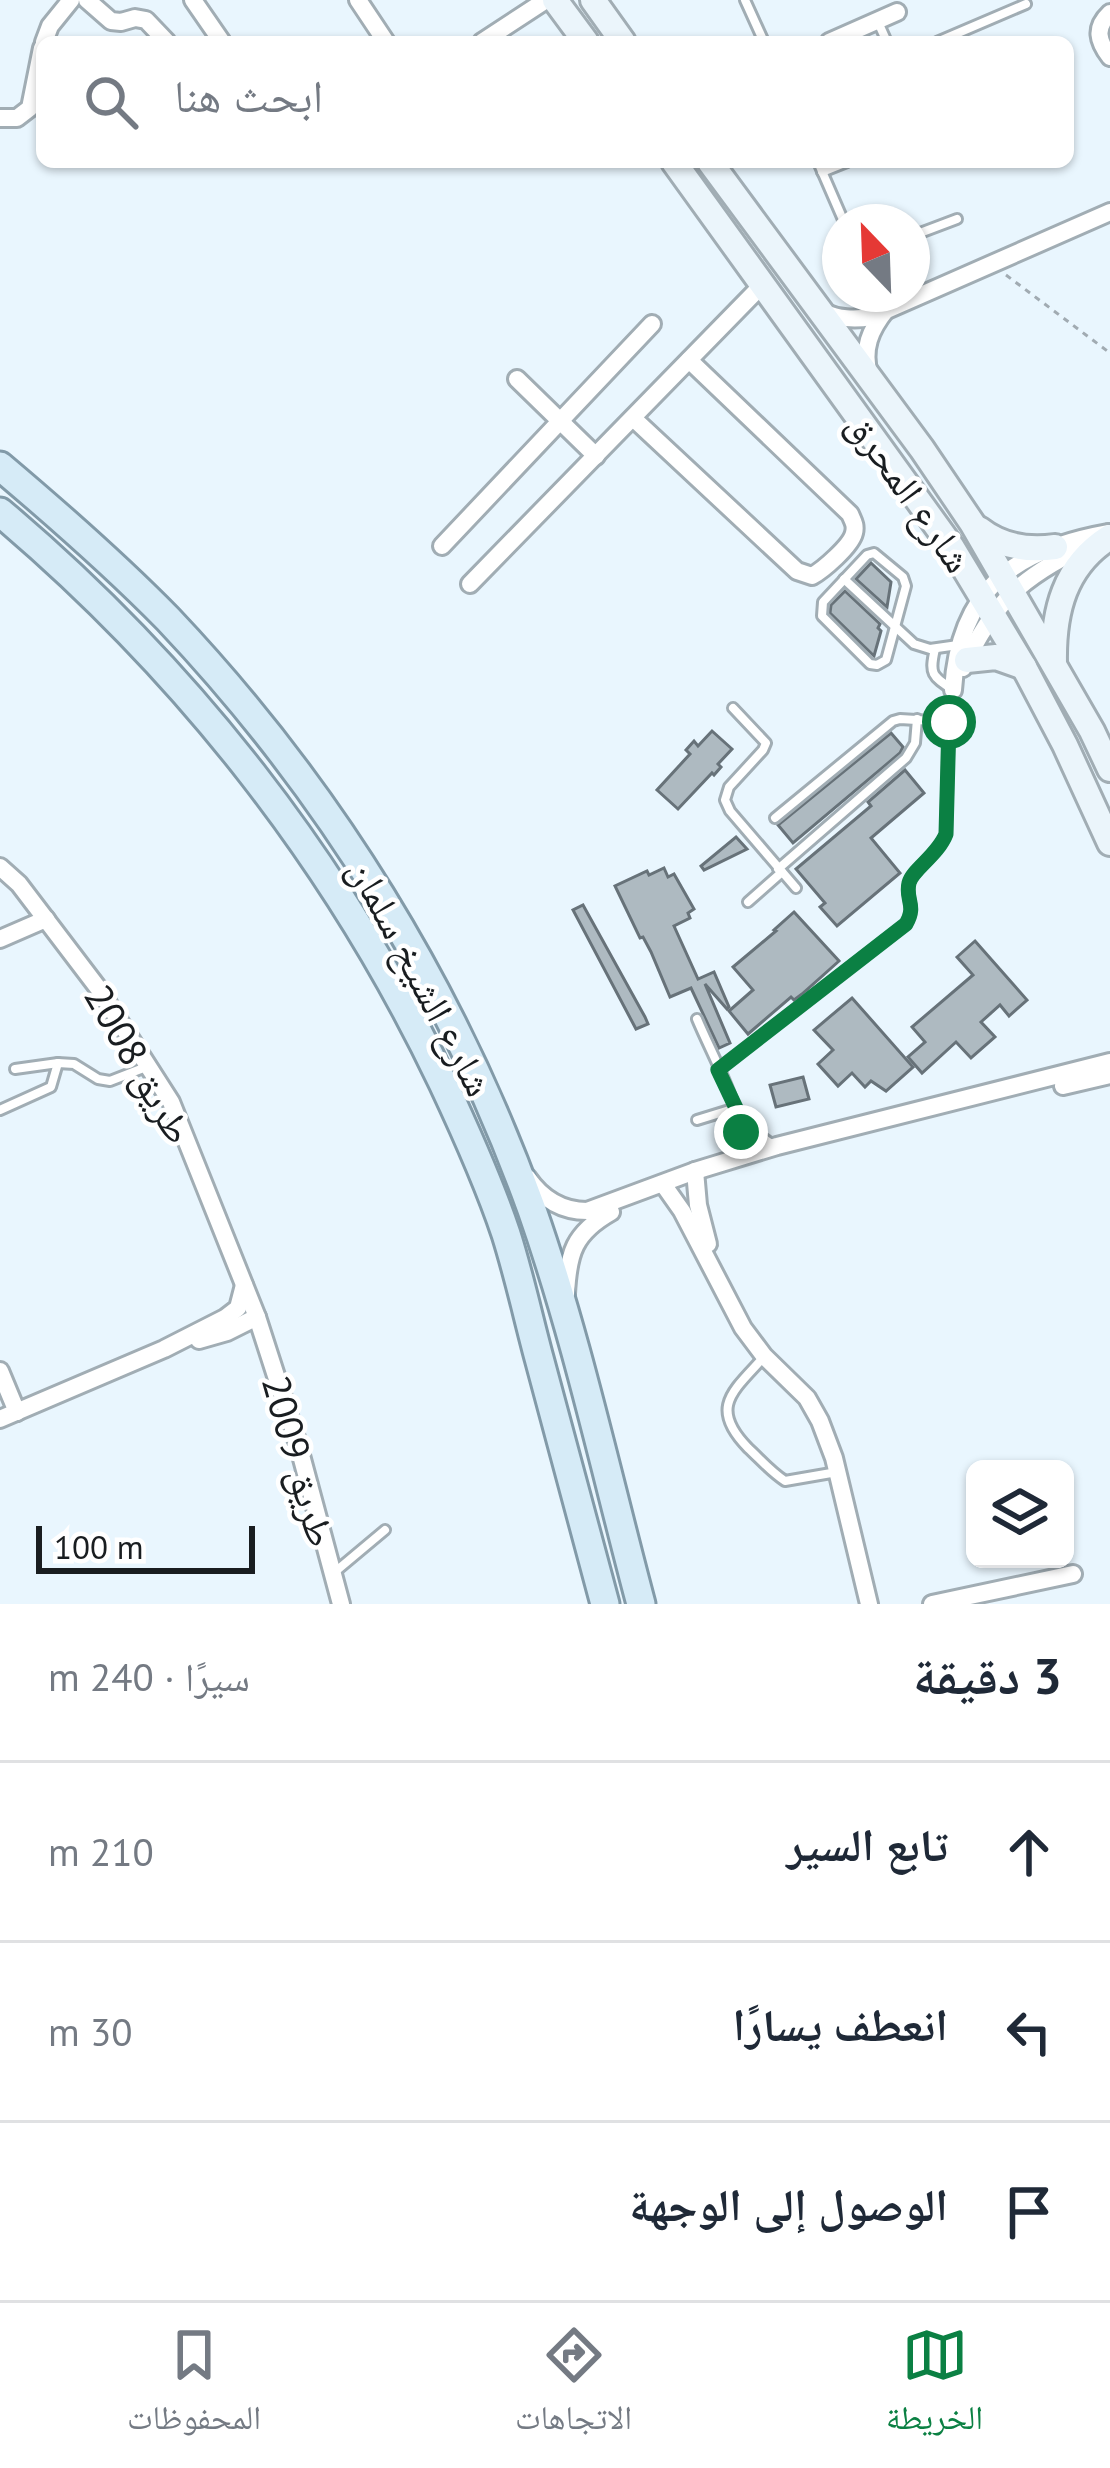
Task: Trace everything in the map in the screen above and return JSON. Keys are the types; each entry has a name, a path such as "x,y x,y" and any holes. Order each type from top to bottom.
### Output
{"main road":[{"path":"555,0 582,36"},
{"path":"593,0 619,36"},
{"name":"شارع المحرق","path":"678,168 937,526 987,604 1066,745 1110,843"},
{"name":"شارع المحرق","path":"714,168 972,523 1110,769"},
{"path":"762,285 780,283 812,300"},
{"name":"شارع الشيخ سلمان","path":"0,466 64,520 213,668 315,796 416,953 479,1078 533,1214 641,1604"},
{"name":"شارع الشيخ سلمان","path":"0,512 115,616 252,772 313,856 400,998 464,1129 506,1234 605,1604"},
{"path":"972,523 986,535 1019,548 1055,547"},
{"path":"1054,665 1057,610 1065,586 1079,564 1110,535"},
{"path":"962,653 1024,667"}],"street":[{"path":"46,36 71,0"},
{"path":"87,0 111,21 146,20 161,36"},
{"path":"193,0 218,36"},
{"path":"358,0 382,36"},
{"path":"491,36 546,0"},
{"path":"842,36 897,12"},
{"path":"1110,13 1099,33 1110,57"},
{"path":"0,118 17,118 30,108 36,79"},
{"path":"930,291 1110,212"},
{"path":"470,584 762,285"},
{"path":"812,300 822,308"},
{"path":"828,312 853,320 882,312"},
{"path":"871,381 867,343 885,312"},
{"path":"442,546 652,324"},
{"path":"633,418 796,572 812,576 822,571 853,538 850,514 689,360"},
{"path":"517,379 596,456"},
{"path":"0,454 64,520"},
{"path":"1008,584 1110,535"},
{"path":"953,690 967,619 1055,547 1110,535"},
{"name":"طريق 2008","path":"0,868 19,884 98,988 171,1102 244,1284"},
{"path":"0,939 46,919"},
{"path":"565,1319 571,1253 594,1222 618,1208 742,1156 1110,1062"},
{"path":"695,1174 1110,1075"},
{"path":"506,1142 532,1184 570,1211 601,1208 665,1187"},
{"path":"695,1174 717,1280"},
{"path":"665,1187 743,1328 807,1398 820,1421 869,1604"},
{"name":"طريق 2009","path":"244,1284 298,1444 341,1604"},
{"name":"طريق 2009","path":"8,1416 164,1349 232,1314 242,1300 244,1284"},
{"name":"طريق 2009","path":"164,1349 257,1317"},
{"path":"0,1371 8,1416"},
{"path":"932,1604 1073,1574"}],"lane":[{"path":"745,0 761,36"},
{"path":"951,36 1026,4"},
{"path":"878,20 885,36"},
{"path":"820,168 836,204"},
{"path":"930,229 957,219"},
{"path":"867,555 883,558 903,577 906,586 895,627 886,660 870,664 822,616 823,602 867,555"},
{"path":"844,579 914,644 962,653"},
{"path":"718,1070 911,916 912,876 938,850 946,834 953,690 931,670 935,649"},
{"path":"733,708 766,743 729,788 725,800 796,888"},
{"path":"748,902 906,758 915,743 917,719"},
{"path":"775,818 893,721 949,722"},
{"path":"697,1019 736,1108 758,1137 777,1146"},
{"path":"1,1107 51,1087 58,1063"},
{"path":"15,1069 74,1064 110,1081 148,1067"},
{"path":"697,1120 736,1108"},
{"path":"736,1108 742,1156"},
{"path":"764,1356 734,1390 725,1413 730,1426 785,1481 837,1472"},
{"path":"332,1575 386,1530"}],"path":[{"path":"991,264 1110,353"}],"building":[{"path":"871,563 891,582 887,607 856,579"},
{"path":"845,591 880,624 874,656 830,613 831,605"},
{"path":"712,731 732,749 714,775 678,809 657,790 690,754 686,750 694,741 698,746"},
{"path":"891,733 903,747 900,753 793,843 778,825"},
{"path":"905,770 924,793 871,838 900,873 837,926 820,907 825,903 796,869 871,806 868,802"},
{"path":"736,837 747,849 704,870 701,866"},
{"path":"664,868 668,877 674,874 694,909 688,913 690,918 674,926 698,979 714,972 729,1007 705,984 730,1043 719,1048 691,988 670,997 615,886"},
{"path":"583,905 648,1024 636,1029 573,910"},
{"path":"794,912 839,961 748,1034 729,1011 753,990 733,967"},
{"path":"975,941 1027,1000 1009,1016 1000,1005 981,1022 995,1037 971,1058 956,1042 922,1073 908,1057 925,1042 912,1027 973,975 957,957"},
{"path":"852,998 913,1067 886,1091 871,1081 865,1087 852,1073 838,1086 818,1064 833,1050 814,1030"},
{"path":"803,1077 809,1099 776,1107 770,1085"}],"route":[{"path":"741,1132 736,1108 718,1070 911,916 912,876 938,850 946,834 949,722"}]}
